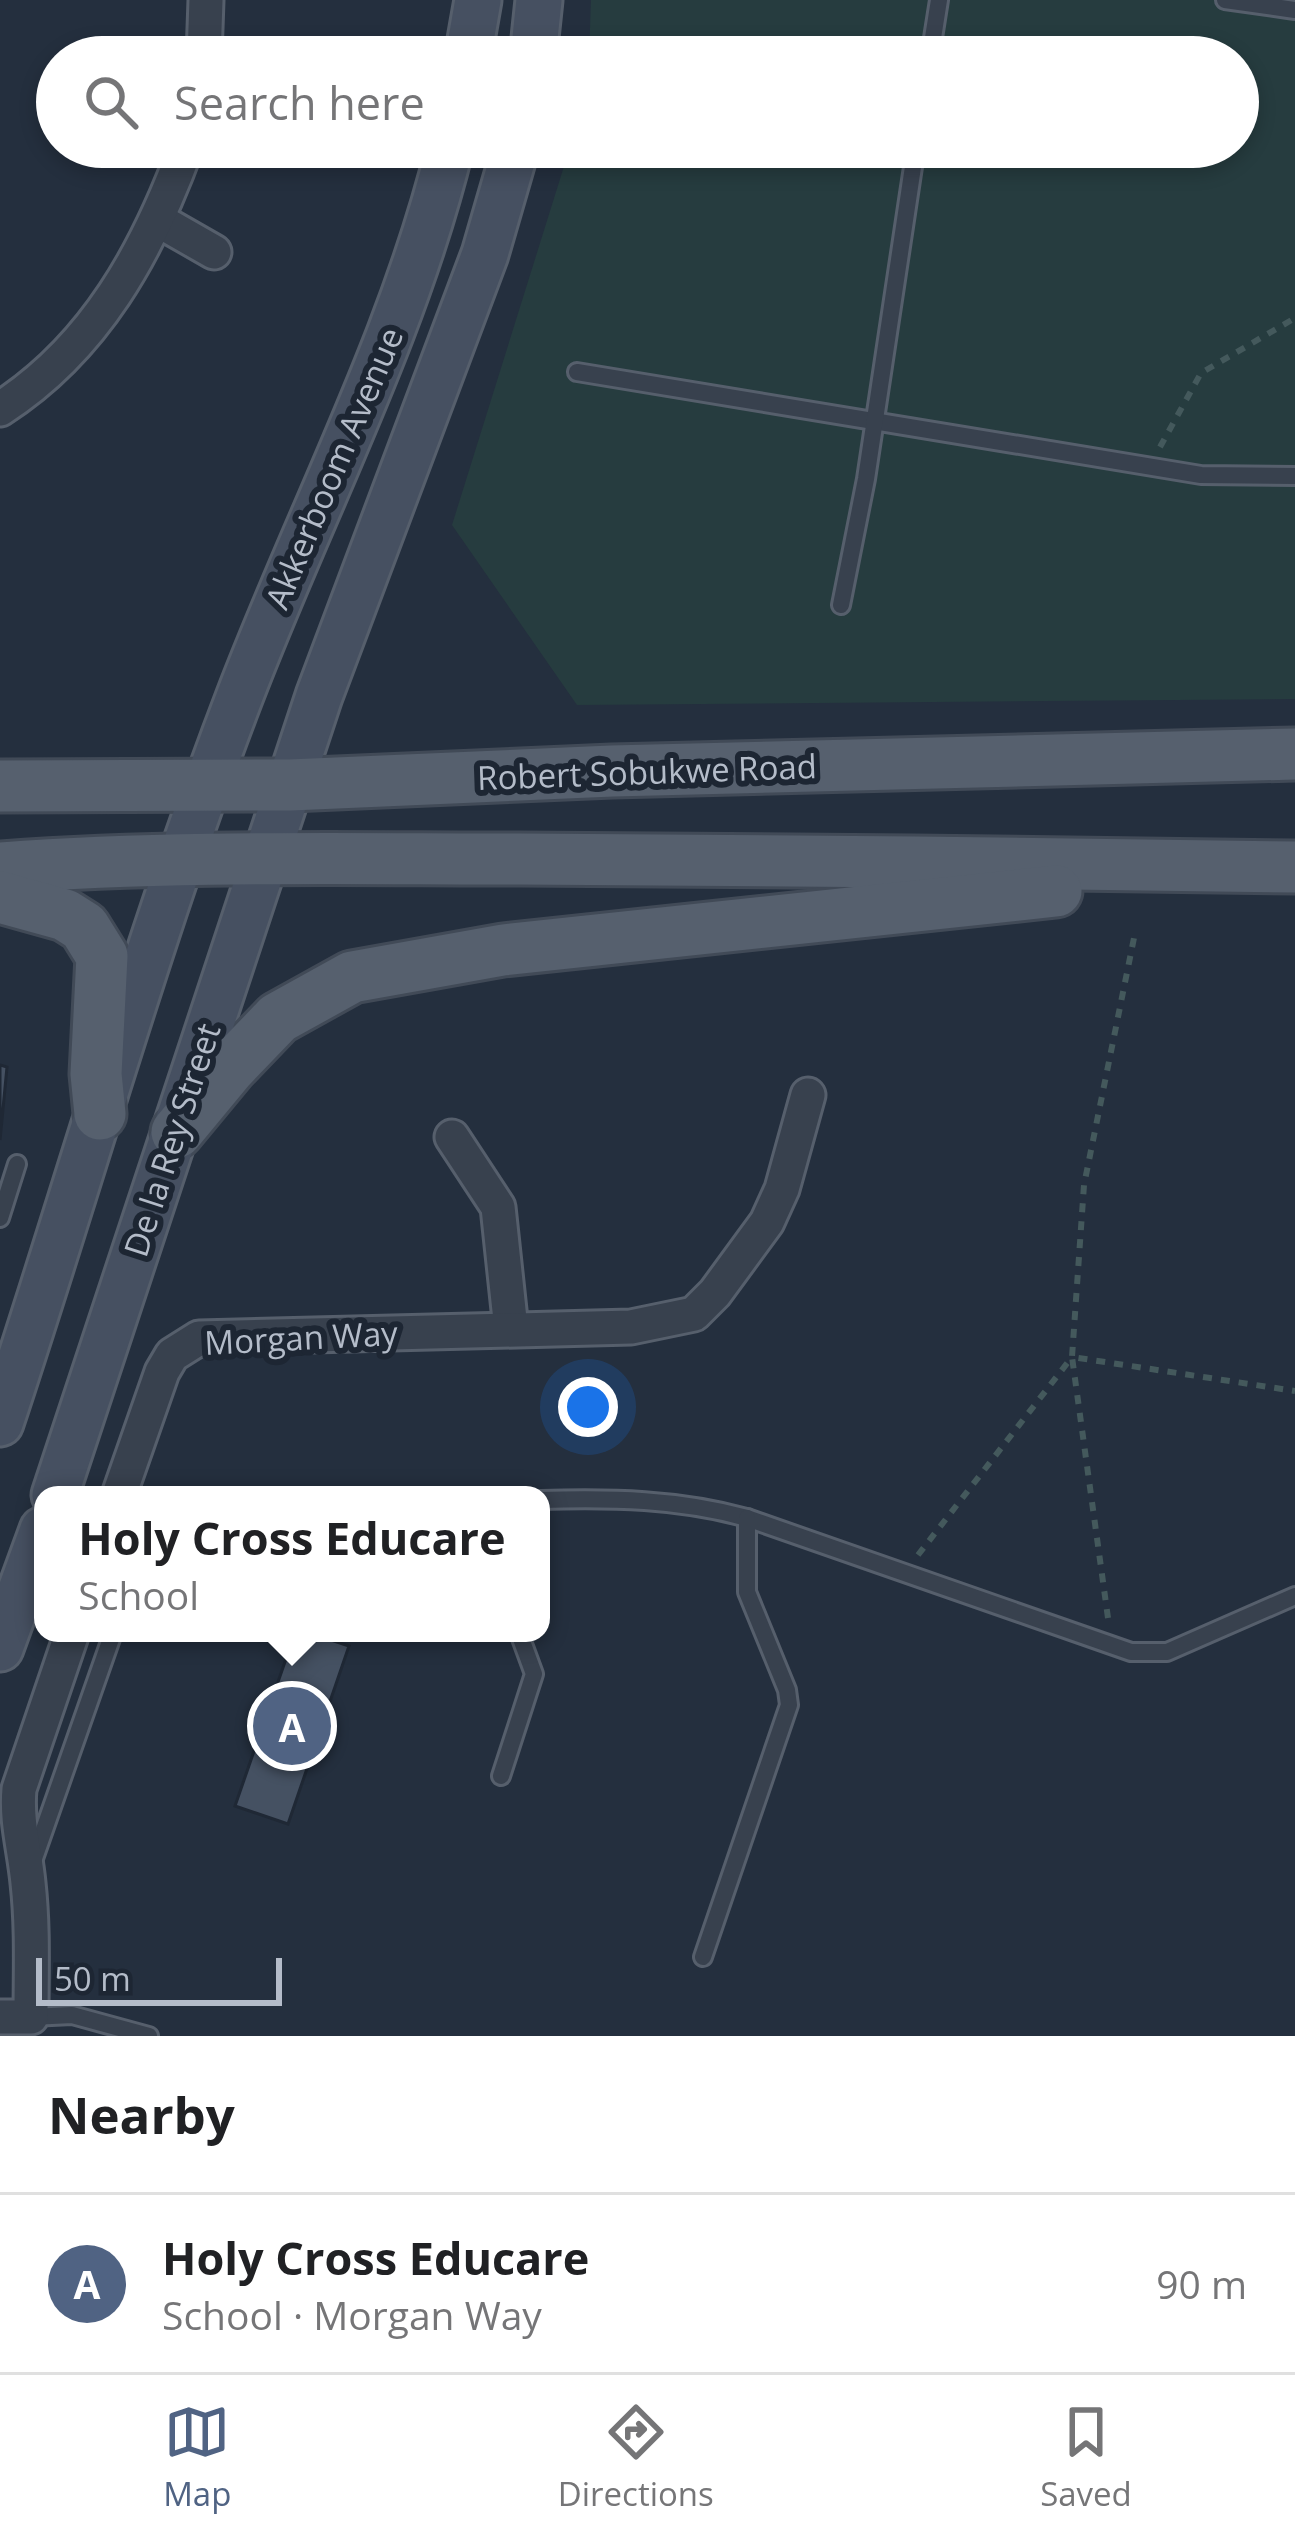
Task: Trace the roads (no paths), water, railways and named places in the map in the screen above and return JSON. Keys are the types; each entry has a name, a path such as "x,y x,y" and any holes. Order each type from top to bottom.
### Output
{"main road":[{"path":"472,36 478,0"},
{"path":"535,36 539,0"},
{"name":"Akkerboom Avenue","path":"206,785 401,309 444,168"},
{"name":"Akkerboom Avenue","path":"290,785 485,254 510,168"},
{"name":"Robert Sobukwe Road","path":"0,787 290,785 613,771 1295,754"},
{"path":"0,1423 206,785"},
{"name":"De la Rey Street","path":"58,1486 290,785"},
{"path":"0,868 98,861 915,860 1295,867"},
{"path":"177,1132 278,1018 352,977 503,950 1295,867"},
{"path":"0,897 65,915 84,927 102,956 100,1114"},
{"path":"0,1648 34,1555"}],"street":[{"path":"205,36 206,0"},
{"path":"0,409 40,383 79,342 128,276 158,220 178,168"},
{"path":"158,220 214,253"},
{"name":"Morgan Way","path":"122,1486 162,1372 172,1355 199,1338 631,1327 694,1314 767,1222 790,1168 808,1095"},
{"path":"452,1137 498,1207 511,1329"},
{"path":"16,2017 33,1962 28,1878 16,1815 19,1789 69,1642"}],"lane":[{"path":"933,36 939,0"},
{"path":"1225,0 1295,10"},
{"path":"842,605 866,479 913,168"},
{"path":"577,372 1202,475 1295,476"},
{"path":"0,1218 17,1164"},
{"path":"550,1500 705,1506 1131,1652 1167,1652 1295,1596"},
{"path":"704,1958 789,1705 748,1592 747,1517"},
{"path":"28,1878 110,1642"},
{"path":"501,1776 534,1673 522,1642"},
{"path":"16,2017 72,2015 149,2036"}],"place":[{"name":"Holy Cross Educare","path":"292,1726"}]}
